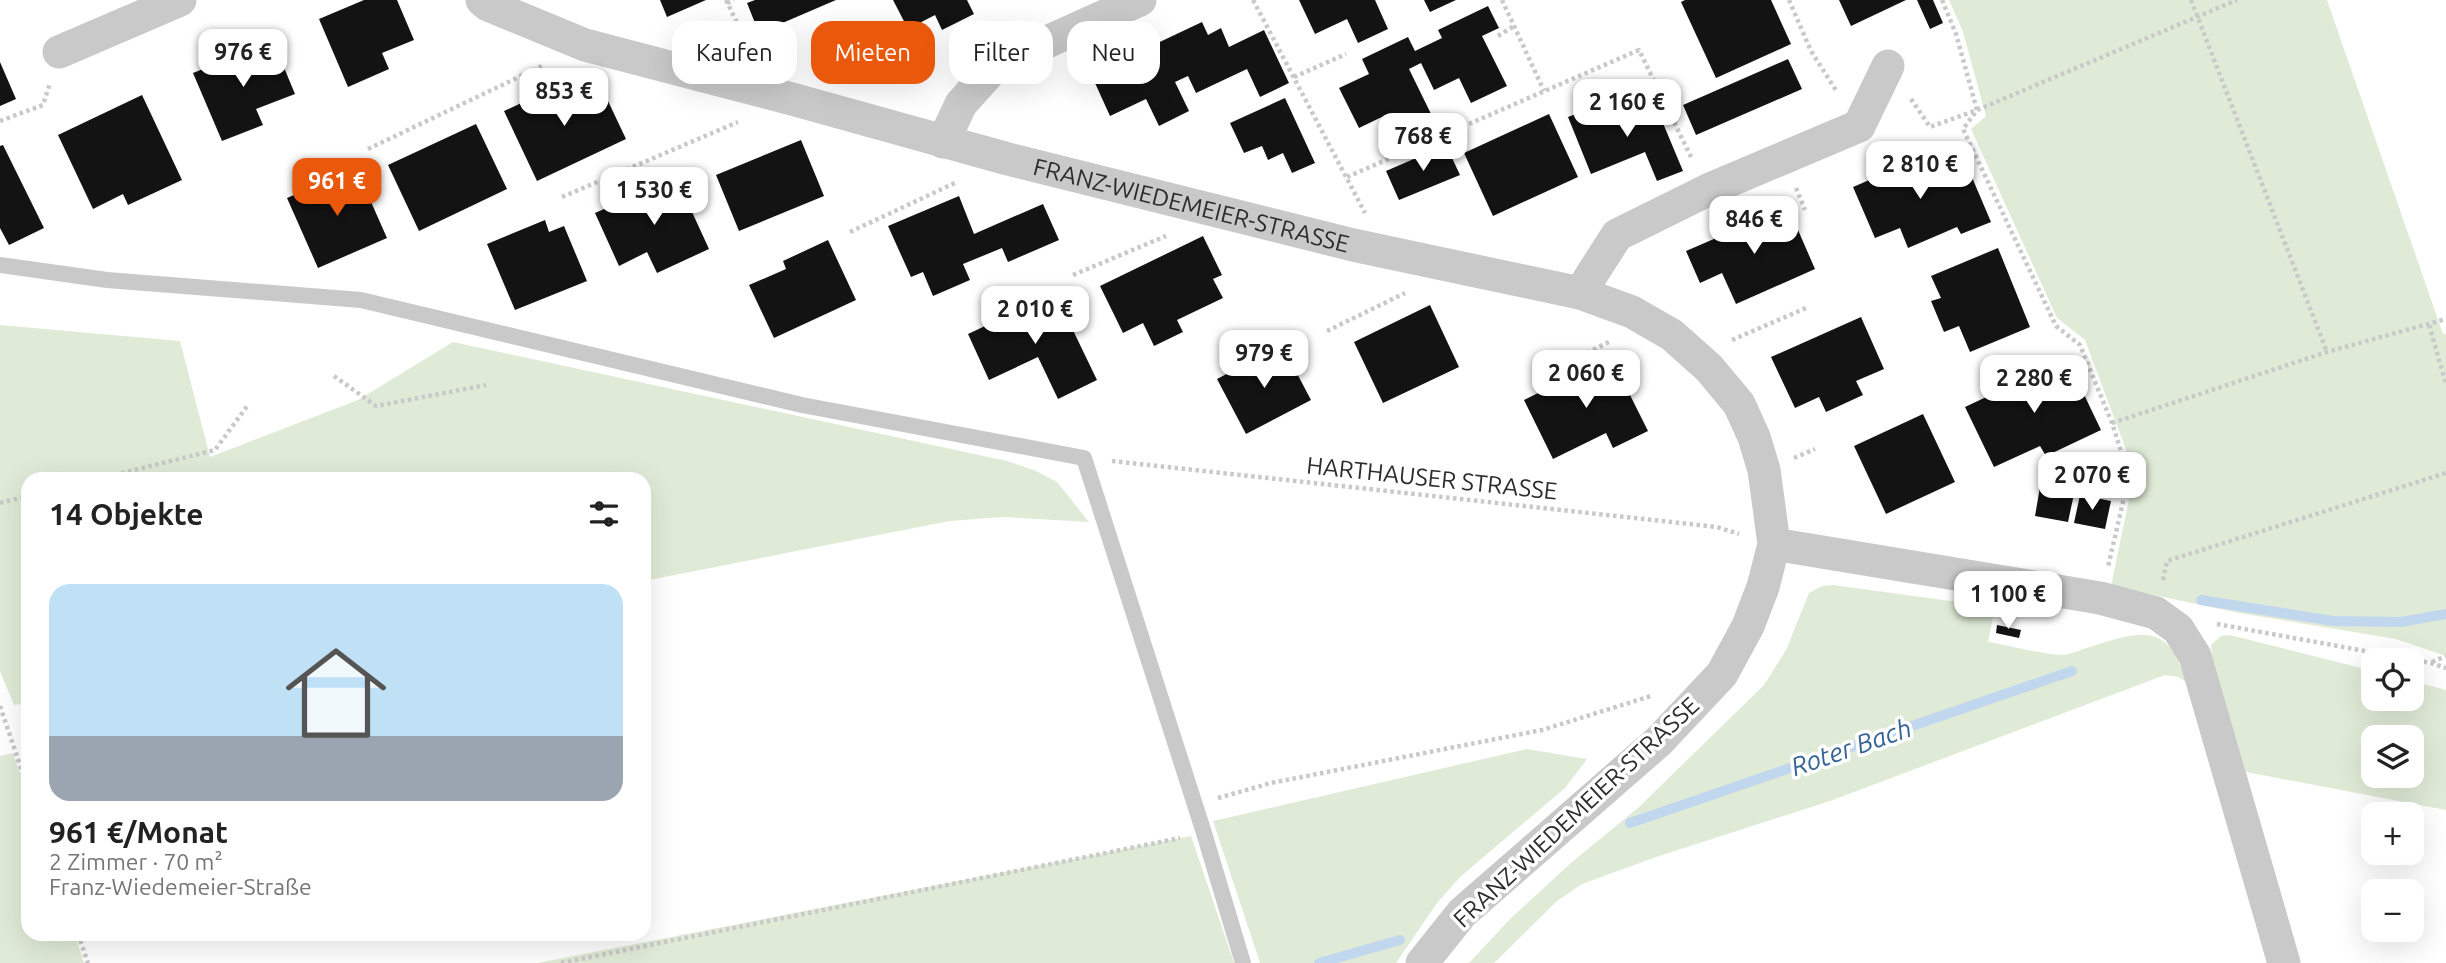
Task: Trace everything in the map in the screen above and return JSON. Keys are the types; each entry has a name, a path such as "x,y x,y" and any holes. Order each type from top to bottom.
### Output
{"street":[{"path":"59,52 180,0"},
{"name":"FRANZ-WIEDEMEIER-STRASSE","path":"482,0 488,5 586,46 792,99 943,142 1232,216 1457,268 1580,293 1641,317 1672,335 1709,368 1739,404 1754,437 1764,470 1774,544 1748,626 1722,674 1659,741 1462,913 1422,963"},
{"path":"943,142 961,104 996,65 1140,0"},
{"path":"1580,293 1617,235 1710,189 1859,126 1888,66"},
{"path":"1774,544 2100,598 2155,613 2178,629 2195,656 2284,963"}],"lane":[{"path":"0,265 107,280 360,300 802,405 1084,458 1205,833 1243,963"}],"path":[{"path":"726,0 727,3 734,0"},
{"path":"1253,0 1347,177 1639,50 1688,152"},
{"path":"1503,0 1544,91"},
{"path":"1789,0 1811,51"},
{"path":"1942,0 1956,34 1977,110"},
{"path":"2191,0 2327,352"},
{"path":"1888,66 1930,127 1977,110 2237,0"},
{"path":"1498,36 1514,26"},
{"path":"368,149 586,46"},
{"path":"0,121 43,106 59,52"},
{"path":"1294,77 1346,54"},
{"path":"1977,110 1963,129 2056,326 2080,345 2112,423 2129,476 2100,598"},
{"path":"562,197 741,121"},
{"path":"850,232 959,182"},
{"path":"1073,275 1170,234"},
{"path":"1327,331 1457,268"},
{"path":"1695,356 1806,308"},
{"path":"2112,423 2327,352 2446,319"},
{"path":"2429,325 2446,384"},
{"path":"334,376 376,406 486,385"},
{"path":"126,472 215,450 248,405"},
{"name":"HARTHAUSER STRASSE","path":"1084,458 1717,527 1774,544"},
{"path":"2155,613 2167,561 2446,473"},
{"path":"0,503 21,498"},
{"path":"2208,623 2431,663 2446,668"},
{"path":"2431,663 2446,656"},
{"path":"1195,804 1271,783 1542,730 1658,694"},
{"path":"0,706 21,768"},
{"path":"561,963 1205,833"},
{"path":"80,941 88,963"}],"green space":[{"path":"1949,0 2327,0 2443,334 2446,334 2446,656 2396,639 2239,613 2111,586 2133,480 2128,455 2085,340 2057,318 1971,129 1986,116 1963,32"},
{"path":"0,325 180,341 210,457 358,400 453,342 1007,461 1057,482 1089,522 1003,517 950,521 651,580 651,472 21,472 21,704 14,705 0,671"},
{"path":"1833,585 1995,607 1988,642 2046,653 2063,655 2124,637 2150,636 2161,640 2171,649 2186,682 2178,677 2165,675 1830,801 1656,857 1582,884 1557,901 1494,963 1469,963 1510,919 1572,862 1639,807 1764,685 1786,650 1809,593 1822,586"},
{"path":"2230,635 2361,668 2361,711 2424,711 2424,684 2446,690 2446,810 2424,806 2424,802 2404,802 2246,772 2212,657 2211,645 2221,636"},
{"path":"1527,749 1587,759 1565,788 1460,877 1437,903 1396,963 1260,963 1213,821"},
{"path":"13,753 21,776 21,941 77,941 84,963 0,963 0,756"},
{"path":"1191,836 1234,963 537,963"}],"building":[{"path":"364,0 397,0 414,40 382,53 389,69 348,87 319,19"},
{"path":"660,0 706,0 667,17"},
{"path":"755,0 836,0 787,21 754,21 747,3"},
{"path":"893,0 967,0 974,14 960,21 949,21 949,26 942,30 935,15 923,21 904,21"},
{"path":"1299,0 1375,0 1388,29 1358,43 1347,19 1315,34"},
{"path":"1424,0 1456,0 1430,12"},
{"path":"1771,0 1791,44 1716,78 1681,2"},
{"path":"1839,0 1906,0 1851,26"},
{"path":"1917,0 1933,0 1943,23 1930,29"},
{"path":"1488,6 1499,28 1482,36 1507,86 1471,103 1459,78 1434,90 1421,63 1409,69 1433,118 1398,136 1388,114 1359,128 1339,88 1369,74 1362,59 1408,37 1415,51 1442,38 1438,30"},
{"path":"1202,22 1208,35 1221,28 1229,47 1264,30 1289,83 1260,97 1247,69 1196,93 1188,76 1175,82 1189,111 1159,126 1146,99 1110,116 1095,84 1160,84 1160,42"},
{"path":"273,41 295,94 256,109 263,125 222,141 193,73"},
{"path":"1788,59 1802,89 1696,135 1683,105"},
{"path":"0,62 16,99 0,106"},
{"path":"599,82 626,139 537,181 504,111 562,84 568,96"},
{"path":"142,95 182,180 128,205 123,194 93,209 58,135"},
{"path":"1652,97 1683,171 1657,181 1645,152 1591,174 1568,117 1581,112 1586,123"},
{"path":"1285,98 1315,163 1292,173 1283,153 1268,160 1262,146 1244,153 1230,123"},
{"path":"1549,114 1578,177 1493,216 1464,153"},
{"path":"476,124 507,189 419,231 388,165"},
{"path":"801,140 824,196 739,231 716,175"},
{"path":"3,145 44,228 9,245 0,228 0,146"},
{"path":"1446,145 1460,175 1399,200 1386,171"},
{"path":"1929,147 1946,186 1971,175 1991,222 1961,234 1957,227 1908,248 1900,228 1875,238 1853,187 1888,172 1886,166"},
{"path":"356,168 387,238 318,268 287,198"},
{"path":"676,177 709,249 657,273 647,252 619,266 595,213"},
{"path":"959,196 974,234 1043,204 1059,240 1008,262 1002,248 963,264 970,280 933,296 923,272 911,277 888,226"},
{"path":"1788,207 1815,269 1736,304 1722,273 1700,283 1686,251"},
{"path":"545,220 549,232 564,226 587,281 515,310 487,244"},
{"path":"1203,236 1222,275 1213,279 1223,298 1177,320 1183,332 1154,346 1143,323 1123,333 1100,286"},
{"path":"828,240 856,300 774,338 749,285 786,269 783,261"},
{"path":"1998,248 2030,327 1970,352 1959,326 1944,332 1931,301 1941,298 1931,276"},
{"path":"1055,293 1097,380 1058,399 1038,357 989,380 968,334"},
{"path":"1430,305 1459,367 1383,403 1354,342"},
{"path":"1861,317 1884,369 1856,381 1863,395 1826,412 1819,397 1795,408 1771,357"},
{"path":"1282,345 1311,400 1246,434 1217,379"},
{"path":"1611,357 1648,431 1613,448 1606,433 1553,459 1524,400"},
{"path":"2067,359 2101,430 2046,456 2040,446 1994,467 1965,407"},
{"path":"1923,414 1955,482 1886,514 1854,446"},
{"path":"2040,487 2074,494 2068,522 2035,516"},
{"path":"2080,495 2111,501 2105,529 2074,523"},
{"path":"1997,625 2021,630 2019,638 1996,633"}],"waterway":[{"name":"Roter Bach","path":"2201,600 2333,621 2401,622 2446,614"},
{"name":"Roter Bach","path":"1630,823 2072,671"},
{"name":"Roter Bach","path":"1319,963 1400,940"}]}
